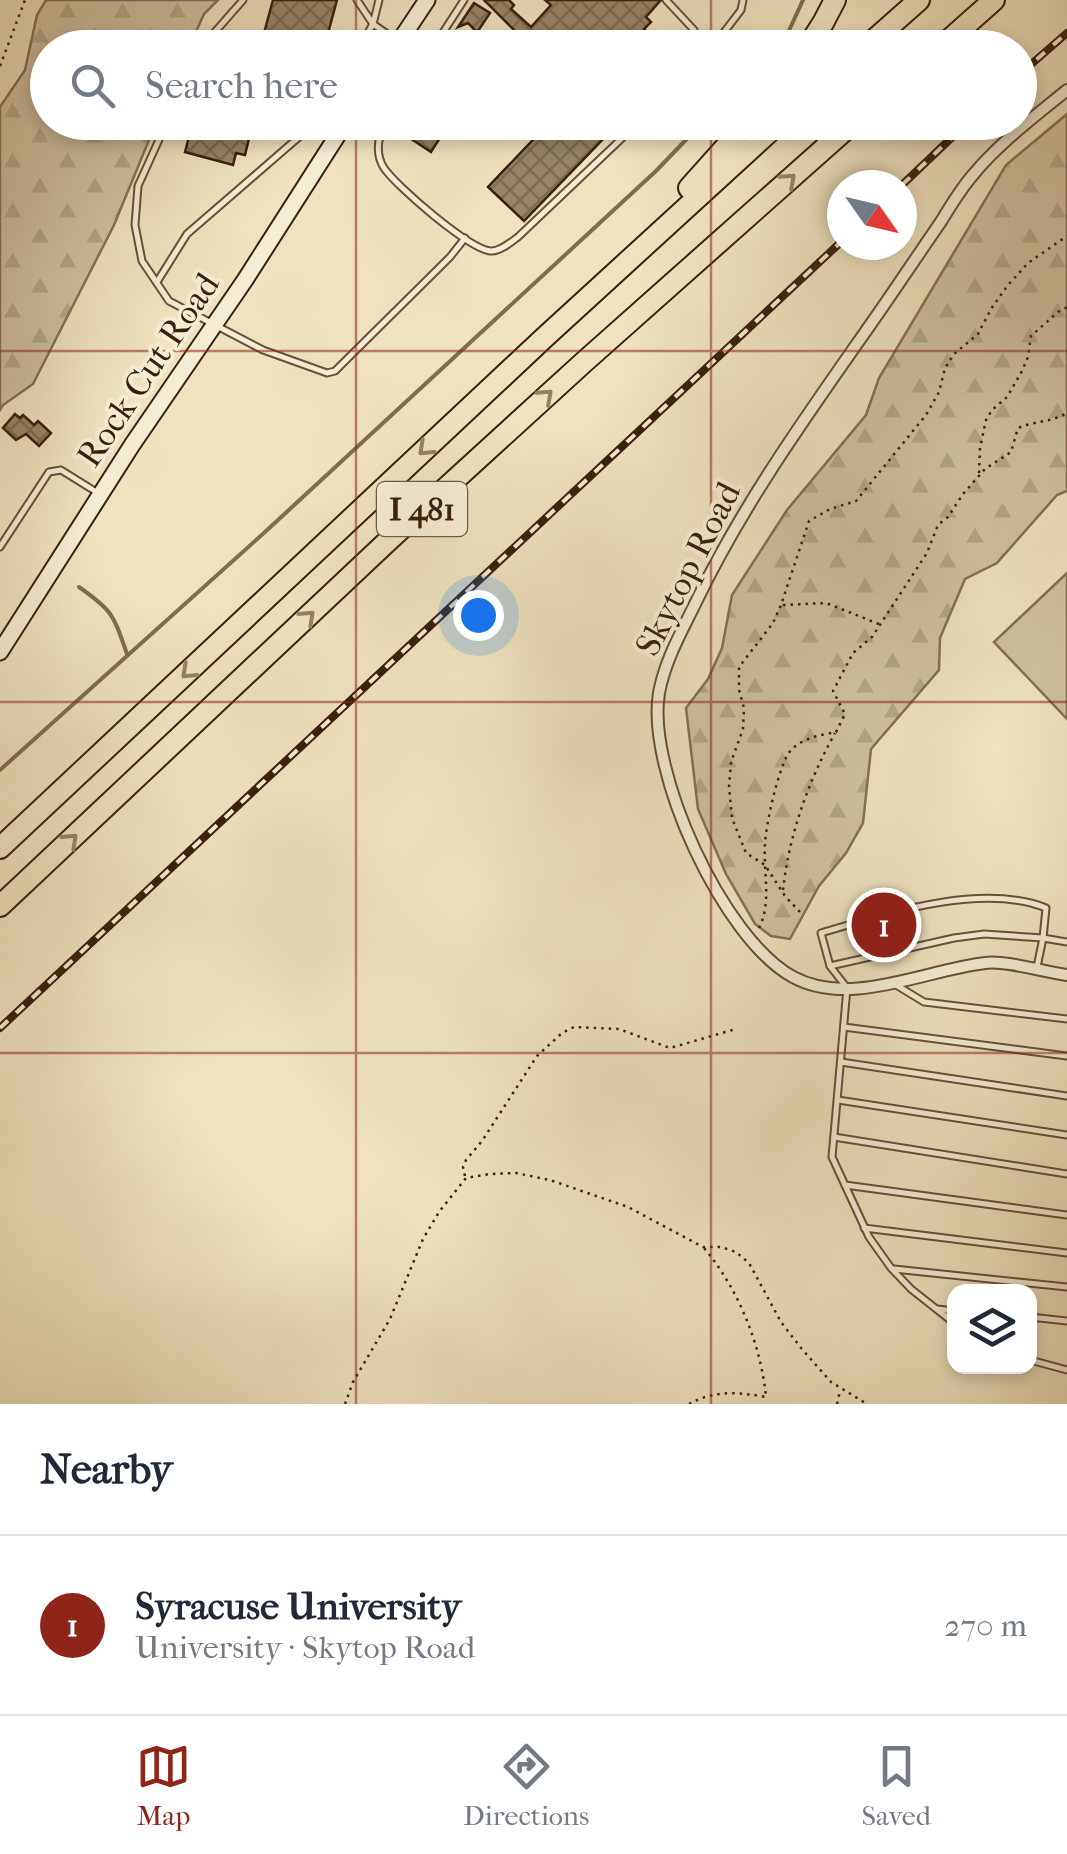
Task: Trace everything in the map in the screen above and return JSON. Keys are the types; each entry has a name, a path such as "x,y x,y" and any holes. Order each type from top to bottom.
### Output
{"highway":[{"path":"819,30 835,0"},
{"path":"885,30 919,0"},
{"path":"960,30 994,0"},
{"path":"544,337 732,140"},
{"name":"I 481","path":"0,848 544,337 760,140"},
{"name":"I 481","path":"0,906 404,526 834,140"}],"street":[{"path":"407,30 427,0"},
{"name":"Skytop Road","path":"1037,113 1067,90"},
{"name":"Rock Cut Road","path":"0,652 336,140"},
{"name":"Skytop Road","path":"1007,140 970,178 735,525 664,675 658,705 659,743 686,830 716,890 760,951 793,977 832,990 892,983 990,962 1067,975"}],"lane":[{"path":"217,30 242,0"},
{"path":"357,0 380,30"},
{"path":"369,30 380,0"},
{"path":"445,30 464,0"},
{"path":"666,0 694,30"},
{"path":"726,30 741,10 743,0"},
{"path":"159,140 138,186 136,226 142,261 169,301 263,350 327,373 335,371 465,238"},
{"path":"156,282 188,234 296,140"},
{"path":"379,140 383,167 447,228 488,251 498,250 518,238 620,140"},
{"path":"0,547 49,472 61,470 100,495"},
{"path":"947,1318 891,1268 864,1228 832,1157 847,988 830,966 821,933 908,907 969,899 1028,901 1046,908 1036,970"},
{"path":"830,966 984,934 1067,942"},
{"path":"892,983 924,1002 1067,1018"},
{"path":"844,1027 1067,1056"},
{"path":"841,1062 1067,1096"},
{"path":"837,1100 1067,1135"},
{"path":"834,1137 1067,1174"},
{"path":"845,1185 1067,1215"},
{"path":"864,1228 1067,1253"},
{"path":"891,1268 1067,1287"},
{"path":"934,1309 947,1310"},
{"path":"1037,1318 1067,1320"},
{"path":"1037,1362 1067,1370"}],"path":[{"path":"0,66 25,0"},
{"path":"800,912 765,865 746,853 732,818 731,762 743,729 744,708 739,667 781,605 808,521 830,508 856,501 926,415 939,392 945,368 954,354 978,334 1008,285 1028,263 1067,236"},
{"path":"978,476 986,420 1007,397 1022,371 1031,336 1067,308"},
{"path":"783,893 802,807 816,768 845,714 833,691 853,653 872,637 928,553 938,525 948,517 962,494 985,469 1010,452 1018,428 1056,420 1067,413"},
{"path":"781,605 826,603 880,624"},
{"path":"752,941 765,916 765,842 789,752 814,736 836,732"},
{"path":"466,1178 466,1160 482,1142 536,1056 562,1033 574,1027 619,1029 670,1048 736,1029"},
{"path":"345,1404 390,1319 423,1239 439,1212 466,1178 516,1173 550,1180 628,1207 703,1247 736,1252 749,1263 781,1322 832,1382 866,1404"},
{"path":"689,1404 703,1396 726,1392 766,1397 764,1375 732,1287 703,1247"},
{"path":"837,1404 841,1388"}],"green space":[{"path":"46,0 218,0 204,14 197,30 34,30"},
{"path":"30,47 30,140 149,140 114,225 33,384 0,410 0,107 25,70"},
{"path":"1067,114 1067,491 1057,495 997,563 965,579 940,638 939,670 871,749 863,823 846,853 819,886 790,939 771,936 755,924 726,874 698,809 686,708 708,679 722,648 732,595 787,510 866,415 879,378 1006,165"},
{"path":"1067,573 1067,719 994,642"}],"building":[{"path":"273,0 337,0 329,30 265,30"},
{"path":"484,0 509,0 514,5 511,9 531,27 551,5 545,0 661,0 646,17 651,22 645,30 514,30"},
{"path":"474,3 490,13 479,30 468,23 458,27"},
{"path":"188,140 249,140 245,155 236,153 233,165 185,152"},
{"path":"413,140 439,140 431,152"},
{"path":"533,140 602,140 524,221 488,187"},
{"path":"15,414 20,418 23,415 34,425 38,421 51,433 39,446 26,434 16,440 3,428"}],"waterway":[{"path":"789,30 803,0"},
{"path":"0,770 265,532 686,140"},
{"path":"79,587 111,614 127,654"}],"railway":[{"path":"1037,59 1067,33"},
{"path":"917,171 949,140"},
{"path":"0,1028 827,255"}],"place":[{"name":"Syracuse University","path":"884,925"}]}
